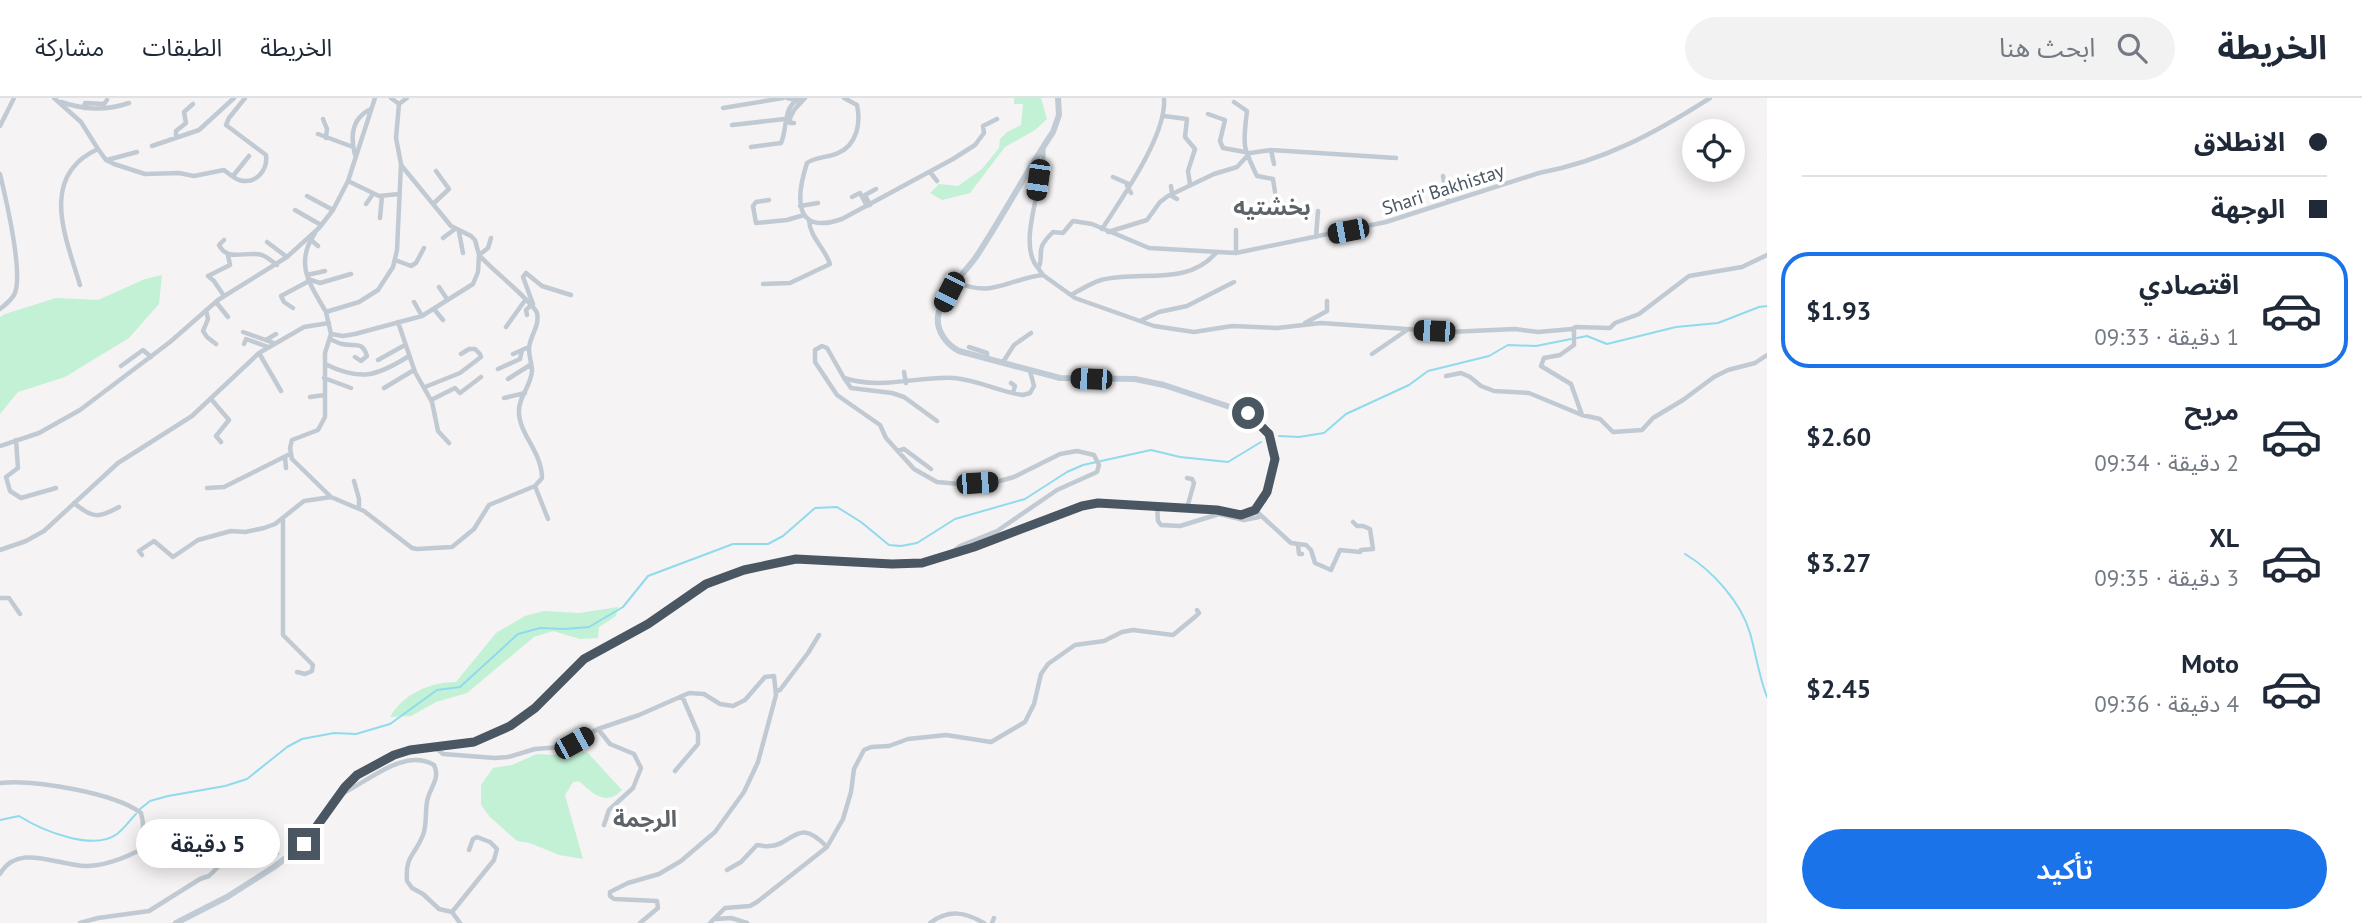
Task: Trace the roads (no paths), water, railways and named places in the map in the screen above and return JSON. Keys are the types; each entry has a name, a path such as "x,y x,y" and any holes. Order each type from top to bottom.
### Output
{"main road":[{"path":"176,923 227,897 304,844 357,775 394,755 410,750 474,742 510,726 535,708 584,659 648,624 694,590 725,576 796,559 922,563 1082,506 1105,502 1217,510 1241,515 1258,514 1267,492 1275,459 1269,434 1248,413 1153,382 1059,378 1030,371 954,348 942,335 938,314 1057,124 1058,98"}],"street":[{"path":"0,126 14,98"},
{"path":"152,146 199,130 211,123 234,98"},
{"path":"55,99 81,122 106,160 145,174 179,173 194,176 218,169 241,180 258,177 267,160 264,153 226,125 245,98"},
{"path":"285,468 292,440 313,433 321,426 325,417 325,353 330,337 329,323 308,278 304,256 348,181 375,98"},
{"path":"391,98 399,104"},
{"path":"326,312 359,303 378,290 396,260 401,164 396,138 399,104 407,98"},
{"path":"723,108 785,98 804,98"},
{"path":"794,124 790,123 791,115 804,98"},
{"path":"844,98 857,105 856,134 845,150 807,163 800,206 809,220 828,223 869,206 975,145 984,132 983,126 998,119"},
{"path":"1105,231 1155,140 1164,116 1164,98"},
{"name":"Shari' Bakhistay","path":"1038,268 1041,264 1042,246 1052,232 1063,233 1073,221 1149,248 1236,253 1386,222 1539,173 1563,168 1645,138 1710,98"},
{"path":"55,99 84,108 109,109 129,103"},
{"path":"84,108 85,103 104,104 107,100"},
{"path":"751,147 781,143 785,119 796,100"},
{"path":"1234,102 1247,111 1243,142 1256,176 1273,179 1275,192"},
{"path":"176,138 176,131 186,123 184,112 193,104"},
{"path":"356,156 353,147 355,124 362,114 371,109"},
{"path":"1208,114 1225,120 1220,141 1223,148 1246,153 1271,150 1396,158"},
{"path":"1164,116 1187,119 1185,137 1195,149 1188,171 1190,184"},
{"path":"323,118 327,129 326,138"},
{"path":"733,125 785,119"},
{"path":"318,134 353,147"},
{"path":"1043,146 1030,237 1032,262 1043,275 1071,295 1154,326 1194,332 1232,326 1277,328 1305,324 1383,326 1449,332 1515,329 1538,332 1573,330 1576,327 1610,328 1615,323 1639,314 1689,276 1742,267 1767,255"},
{"path":"80,285 62,225 61,195 74,165 98,149"},
{"path":"1271,150 1274,164"},
{"path":"106,160 137,152"},
{"path":"1105,231 1147,220 1160,202 1171,194 1214,173 1237,167 1246,153"},
{"path":"233,176 248,156"},
{"path":"401,164 457,230 471,236 479,256 532,304"},
{"path":"433,204 449,189 436,172"},
{"path":"930,172 937,181"},
{"path":"0,174 15,255 17,281 15,293 0,309"},
{"path":"1443,176 1448,202"},
{"path":"1113,177 1128,185 1131,193"},
{"path":"348,181 373,194 399,194"},
{"path":"1171,186 1171,194"},
{"path":"869,206 864,195 876,189"},
{"path":"852,197 859,193 869,206"},
{"path":"366,204 373,194"},
{"path":"1171,194 1177,199"},
{"path":"307,196 332,210"},
{"path":"380,218 382,196"},
{"path":"769,200 756,202 752,206 756,223 787,220 804,215"},
{"path":"800,206 818,202"},
{"path":"295,210 320,227"},
{"path":"1317,237 1318,211"},
{"path":"763,284 790,283 830,264 810,230 809,220"},
{"path":"0,446 58,424 102,395 206,309 277,265 320,227"},
{"path":"443,237 457,230"},
{"path":"457,230 463,253"},
{"path":"1236,230 1236,253"},
{"path":"330,337 386,329 422,316 473,284 478,272 479,256 488,248 491,238"},
{"path":"224,240 219,245 220,249 228,255 261,254 277,265"},
{"path":"311,240 318,246"},
{"path":"267,242 287,257"},
{"path":"396,260 411,266 416,263 424,248"},
{"path":"1071,295 1099,280 1197,270 1217,252"},
{"path":"224,296 208,276 230,265 228,255"},
{"path":"293,308 284,302 281,296 308,278 325,271"},
{"path":"288,456 331,497 359,508 412,548 446,548 456,545 468,534 489,505 535,486 542,478 535,448 519,419 518,408 532,372 529,347 537,324 532,298 523,277 526,273 542,286 571,295"},
{"path":"308,278 320,282 351,274"},
{"path":"956,282 968,288 992,289 1020,279 1043,275"},
{"path":"1141,320 1159,312 1186,306 1234,282"},
{"path":"439,287 447,299"},
{"path":"506,327 526,299"},
{"path":"1305,324 1327,312 1327,301"},
{"path":"216,302 228,317"},
{"path":"414,302 422,316"},
{"path":"527,314 526,310 532,304"},
{"path":"206,309 208,319 203,331 216,344"},
{"path":"433,309 443,320"},
{"path":"0,550 44,531 118,463 171,432 211,399 259,353 304,327 329,323"},
{"path":"398,323 414,370 431,400 439,431 449,443"},
{"path":"1372,354 1407,330"},
{"path":"1573,330 1574,345 1560,355 1544,358 1541,366 1572,384 1582,415"},
{"path":"243,332 272,345"},
{"path":"1003,362 1014,345 1031,333"},
{"path":"265,340 276,334"},
{"path":"330,337 342,344 360,344 367,356 361,361 355,357"},
{"path":"244,344 246,339 272,345"},
{"path":"378,360 405,345"},
{"path":"513,354 529,347"},
{"path":"937,421 904,397 852,388 827,348 818,347 815,350 815,362 833,391 877,422 886,438 920,474 947,484 1005,480 1060,454 1077,451 1090,453 1098,462 1097,472 1057,491 998,531 960,546 947,556"},
{"path":"969,347 987,353 987,358"},
{"path":"425,387 460,373 481,358 475,349 461,354"},
{"path":"121,366 142,350 151,357"},
{"path":"498,369 520,359 523,350"},
{"path":"259,353 281,391"},
{"path":"1446,376 1461,373 1494,391 1529,393 1582,415 1600,419 1613,432 1642,430 1653,418 1714,377 1755,363 1767,355"},
{"path":"325,364 339,371 368,376 409,356"},
{"path":"508,379 531,365"},
{"path":"384,388 414,370"},
{"path":"844,378 860,382 906,383 951,378 990,384 1027,395 1032,390 1034,379 1030,371"},
{"path":"904,372 906,383"},
{"path":"324,377 351,388"},
{"path":"431,400 455,388 460,393 481,377"},
{"path":"1011,383 1015,386 1013,393"},
{"path":"504,398 526,392"},
{"path":"310,397 325,396"},
{"path":"211,399 229,420 216,436 221,442"},
{"path":"16,440 19,468 6,477 10,491 21,498 56,488"},
{"path":"898,451 904,449 931,469"},
{"path":"207,488 224,487 288,456"},
{"path":"1186,478 1194,482 1187,508"},
{"path":"354,481 359,508"},
{"path":"535,486 548,519"},
{"path":"142,555 139,551 154,541 173,557 198,540 231,531 246,532 264,528 283,519 304,502 331,497"},
{"path":"74,503 96,516 119,506"},
{"path":"1157,506 1158,521 1161,525 1180,526 1219,514 1244,520 1258,514 1284,538 1298,545 1306,545 1311,550 1315,563 1331,570 1340,550 1360,552 1373,549 1370,529 1357,526 1353,522"},
{"path":"283,519 282,635 313,665 312,671 297,673"},
{"path":"1298,545 1299,554 1303,554"},
{"path":"0,598 9,598 20,614"},
{"path":"713,921 725,908 750,906 757,902 827,847 843,819 854,769 864,750 889,746 908,739 946,735 992,741 1025,722 1034,704 1041,674 1048,664 1075,645 1104,641 1133,630 1173,635 1199,613 1197,610"},
{"path":"776,691 780,690 819,635"},
{"path":"436,748 443,754 508,757 535,749 567,746 598,729 689,693 704,694 720,704 733,706 745,700 768,675 775,679 776,691 755,772 715,832 681,861 659,874 628,883 610,892 614,899 657,901 659,908 640,923"},
{"path":"675,771 698,744 698,733 682,696"},
{"path":"598,729 610,744 634,754 641,768 633,788 609,810 604,825"},
{"path":"340,795 372,774 393,766 419,761 434,765 436,775 427,800 425,830 409,858 407,881 439,909 452,912 460,923"},
{"path":"0,783 19,782 70,788 132,807 141,813 143,839 138,851 123,858 85,866 22,858 11,862 0,874"},
{"path":"727,870 741,862 758,845 773,846 800,833 815,836 827,847"},
{"path":"452,912 494,860 497,849 477,837 473,839 469,850"},
{"path":"80,923 149,911 209,876 224,861 277,853"},
{"path":"930,923 952,912 984,923"},
{"path":"713,921 722,917 747,923"}],"waterway":[{"path":"1577,338 1587,336 1607,344 1676,327 1718,323 1767,306"},
{"path":"1279,436 1299,437 1324,433 1346,414 1409,385 1428,371 1489,356 1508,345 1536,346 1571,339"},
{"path":"140,809 150,801 247,779 287,747 302,739 334,733 356,734 390,724 437,690 460,687 518,634 540,628 589,627 623,607 648,576 733,544 768,544 783,536 815,508 837,507 889,545 901,546 917,543 955,519 1025,499 1083,465 1151,450 1180,457 1228,462 1261,442"},
{"path":"1685,554 1715,578 1740,610 1750,633 1767,697"},
{"path":"0,820 19,816 53,833 95,841 117,834 136,814"}],"district":[{"name":"بخشتيه","path":"1272,207"},
{"name":"الرجمة","path":"645,819"}]}
